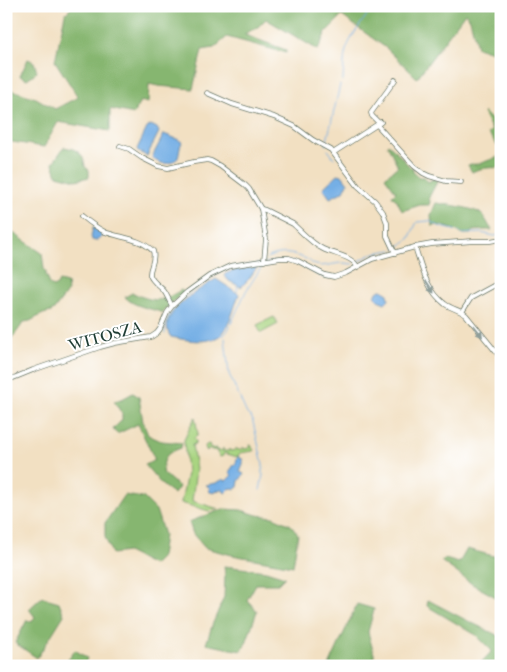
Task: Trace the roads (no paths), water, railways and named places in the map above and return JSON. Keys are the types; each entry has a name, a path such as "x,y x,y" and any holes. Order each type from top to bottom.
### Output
{"street":[{"path":"395,80 372,111 372,116 414,166 423,173 446,181 462,182"},
{"path":"206,93 294,126 328,148 358,186 375,201 383,212 387,223 387,236 395,253"},
{"path":"333,153 379,123"},
{"path":"120,146 129,149 158,166 168,168 194,162 212,161 247,187 261,209 266,239 264,260"},
{"path":"261,209 293,224 318,246 354,261 357,266"},
{"path":"82,216 104,231 138,241 153,251 154,262 150,272 152,280 162,289 172,306"},
{"name":"WITOSZA","path":"6,381 100,347 151,337 160,329 172,306 187,292 217,271 230,266 289,258 328,277 334,277 346,273 372,259 415,247 501,239"},
{"path":"415,247 426,281 432,291 439,299 462,312 501,358"},
{"path":"462,312 471,298 501,283"}],"water":[{"path":"151,125 157,128 159,132 146,156 137,149 147,128"},
{"path":"164,134 182,142 178,158 172,162 158,162 152,157"},
{"path":"338,174 342,175 348,183 344,191 330,198 323,188"},
{"path":"93,228 103,234 101,238 95,241 92,240 91,236"},
{"path":"257,267 241,287 229,281 224,275 235,270"},
{"path":"216,279 239,294 230,320 222,334 211,340 204,341 171,337 167,329 169,320 174,312 190,296"},
{"path":"380,290 388,294 389,299 385,303 375,297"},
{"path":"239,456 243,459 240,472 244,474 239,481 238,487 229,489 225,493 222,489 215,493 210,492 210,488 206,485 224,479 226,481 232,475 229,472"}],"waterway":[{"path":"343,81 344,62 348,44 373,6"},
{"path":"326,145 340,85"},
{"path":"328,150 334,158"},
{"path":"395,249 409,239 417,222 429,221 441,227 458,231 461,234 481,233 495,236 501,234"},
{"path":"357,262 374,253 392,250"},
{"path":"267,258 278,254 288,254 304,258 319,266 341,263"},
{"path":"220,335 224,335 228,330 246,291 264,263 293,262 326,279"},
{"path":"343,263 353,264"},
{"path":"165,334 165,324 178,304 211,277 231,268 263,265"},
{"path":"237,291 238,286"},
{"path":"225,338 229,374 247,414 252,418 263,464 260,490"}]}
